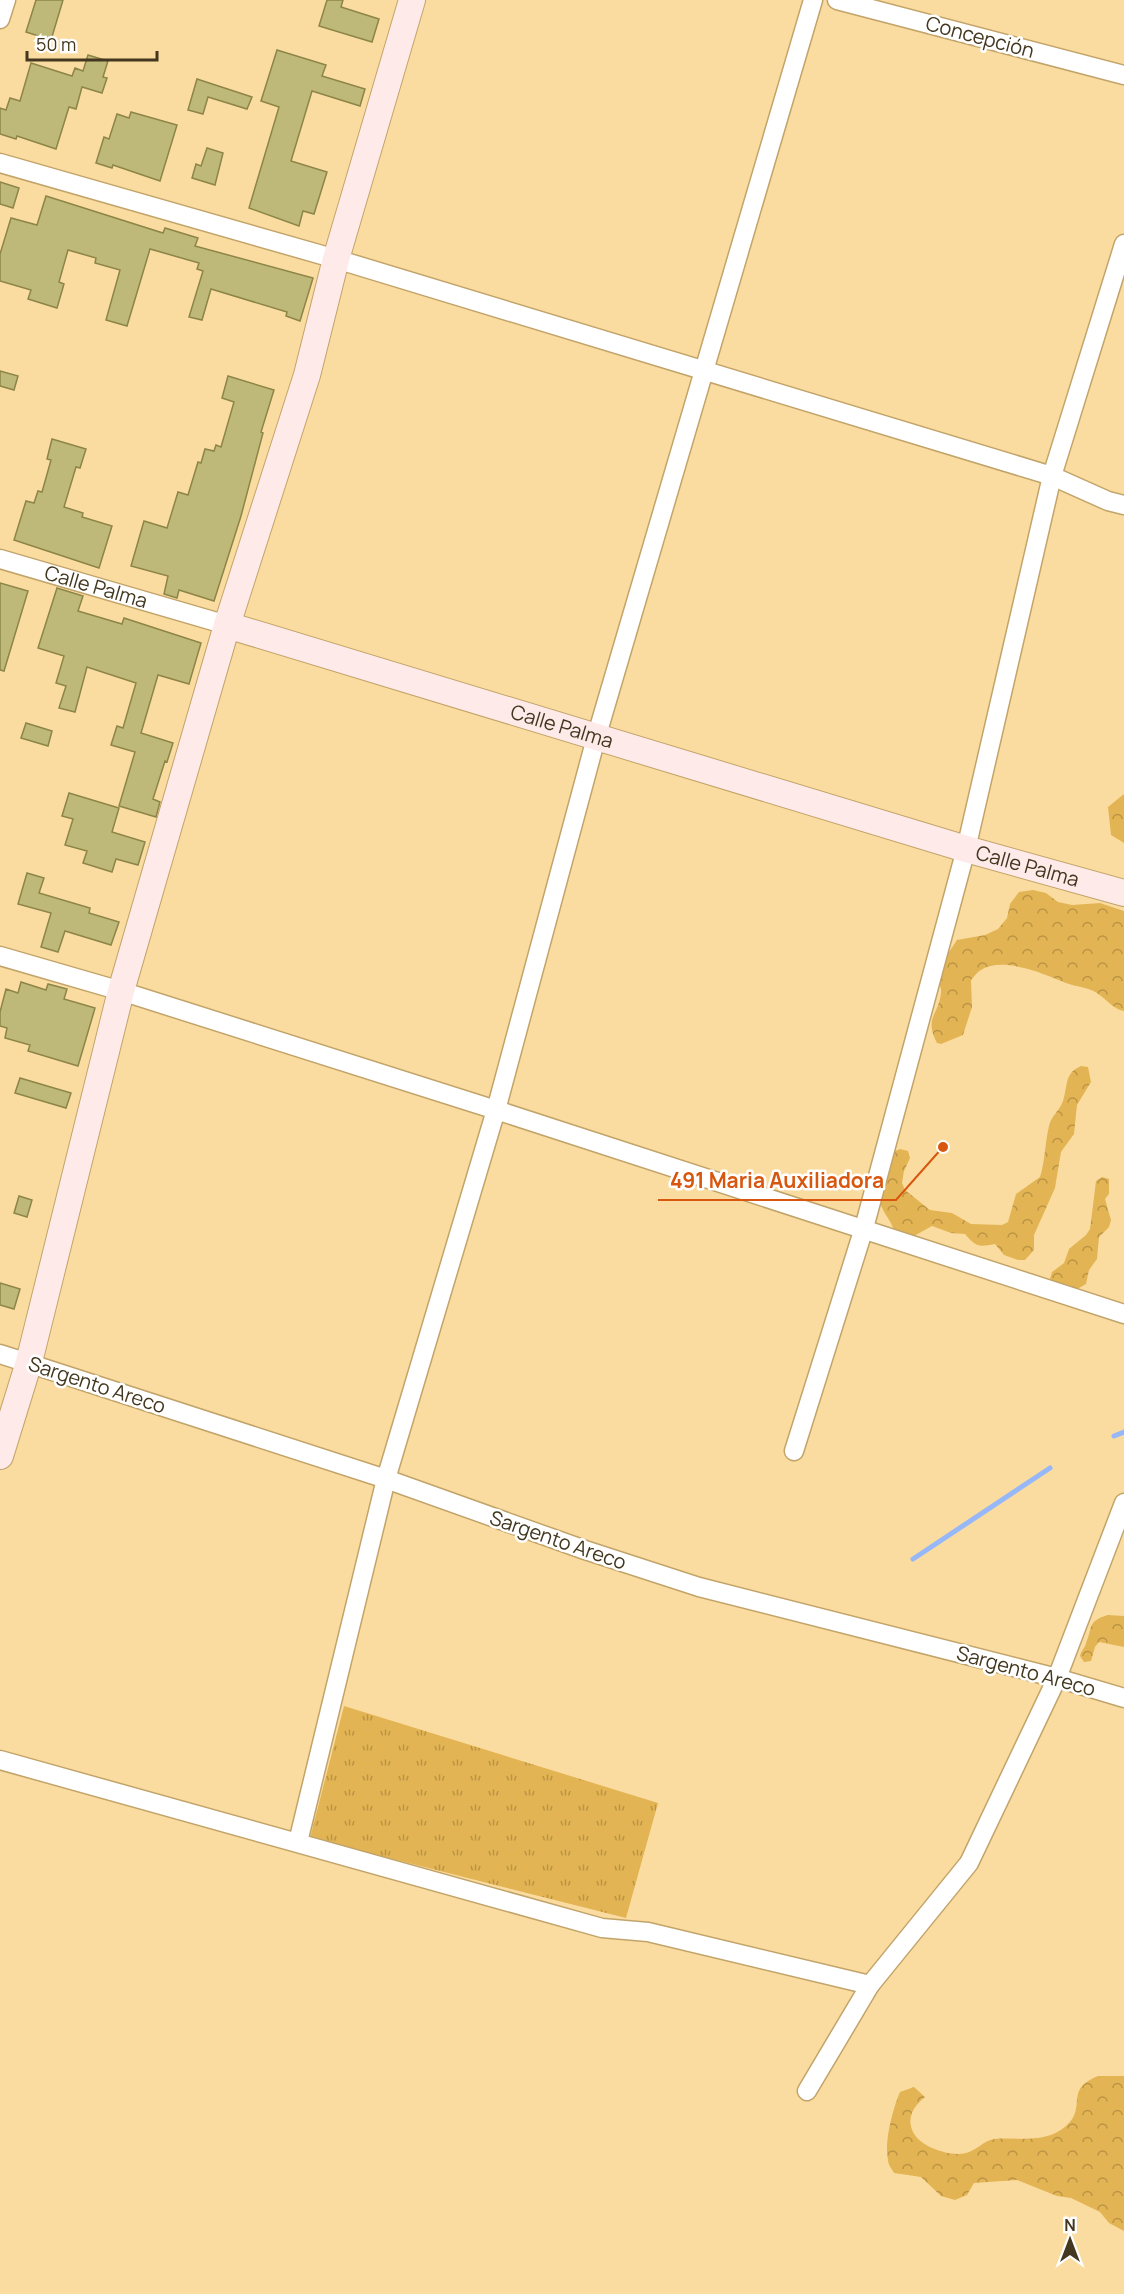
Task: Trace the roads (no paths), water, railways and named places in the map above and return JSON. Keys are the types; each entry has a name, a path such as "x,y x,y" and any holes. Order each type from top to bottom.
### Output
{"street":[{"path":"0,19 6,0"},
{"path":"0,1456 29,1362 121,991 227,625 307,375 336,259 412,0"},
{"path":"298,1842 386,1479 496,1110 596,738 813,0"},
{"name":"Concepción","path":"837,0 1124,75"},
{"path":"0,163 336,259 1052,476 1108,501 1124,505"},
{"path":"794,1451 864,1228 966,849 1052,476 1124,244"},
{"name":"Calle Palma","path":"0,559 227,625 966,849 1124,893"},
{"path":"0,956 121,991 496,1110 1124,1314"},
{"name":"Sargento Areco","path":"0,1354 386,1479 585,1550 699,1587 1058,1678 1124,1698"},
{"path":"807,2091 870,1985 969,1863 1058,1678 1124,1503"},
{"path":"0,1760 602,1928 648,1932 870,1985"}],"waterway":[{"path":"1114,1436 1124,1432"},
{"path":"913,1559 1050,1468"}],"place":[{"name":"491 Maria Auxiliadora","path":"943,1147"}]}
